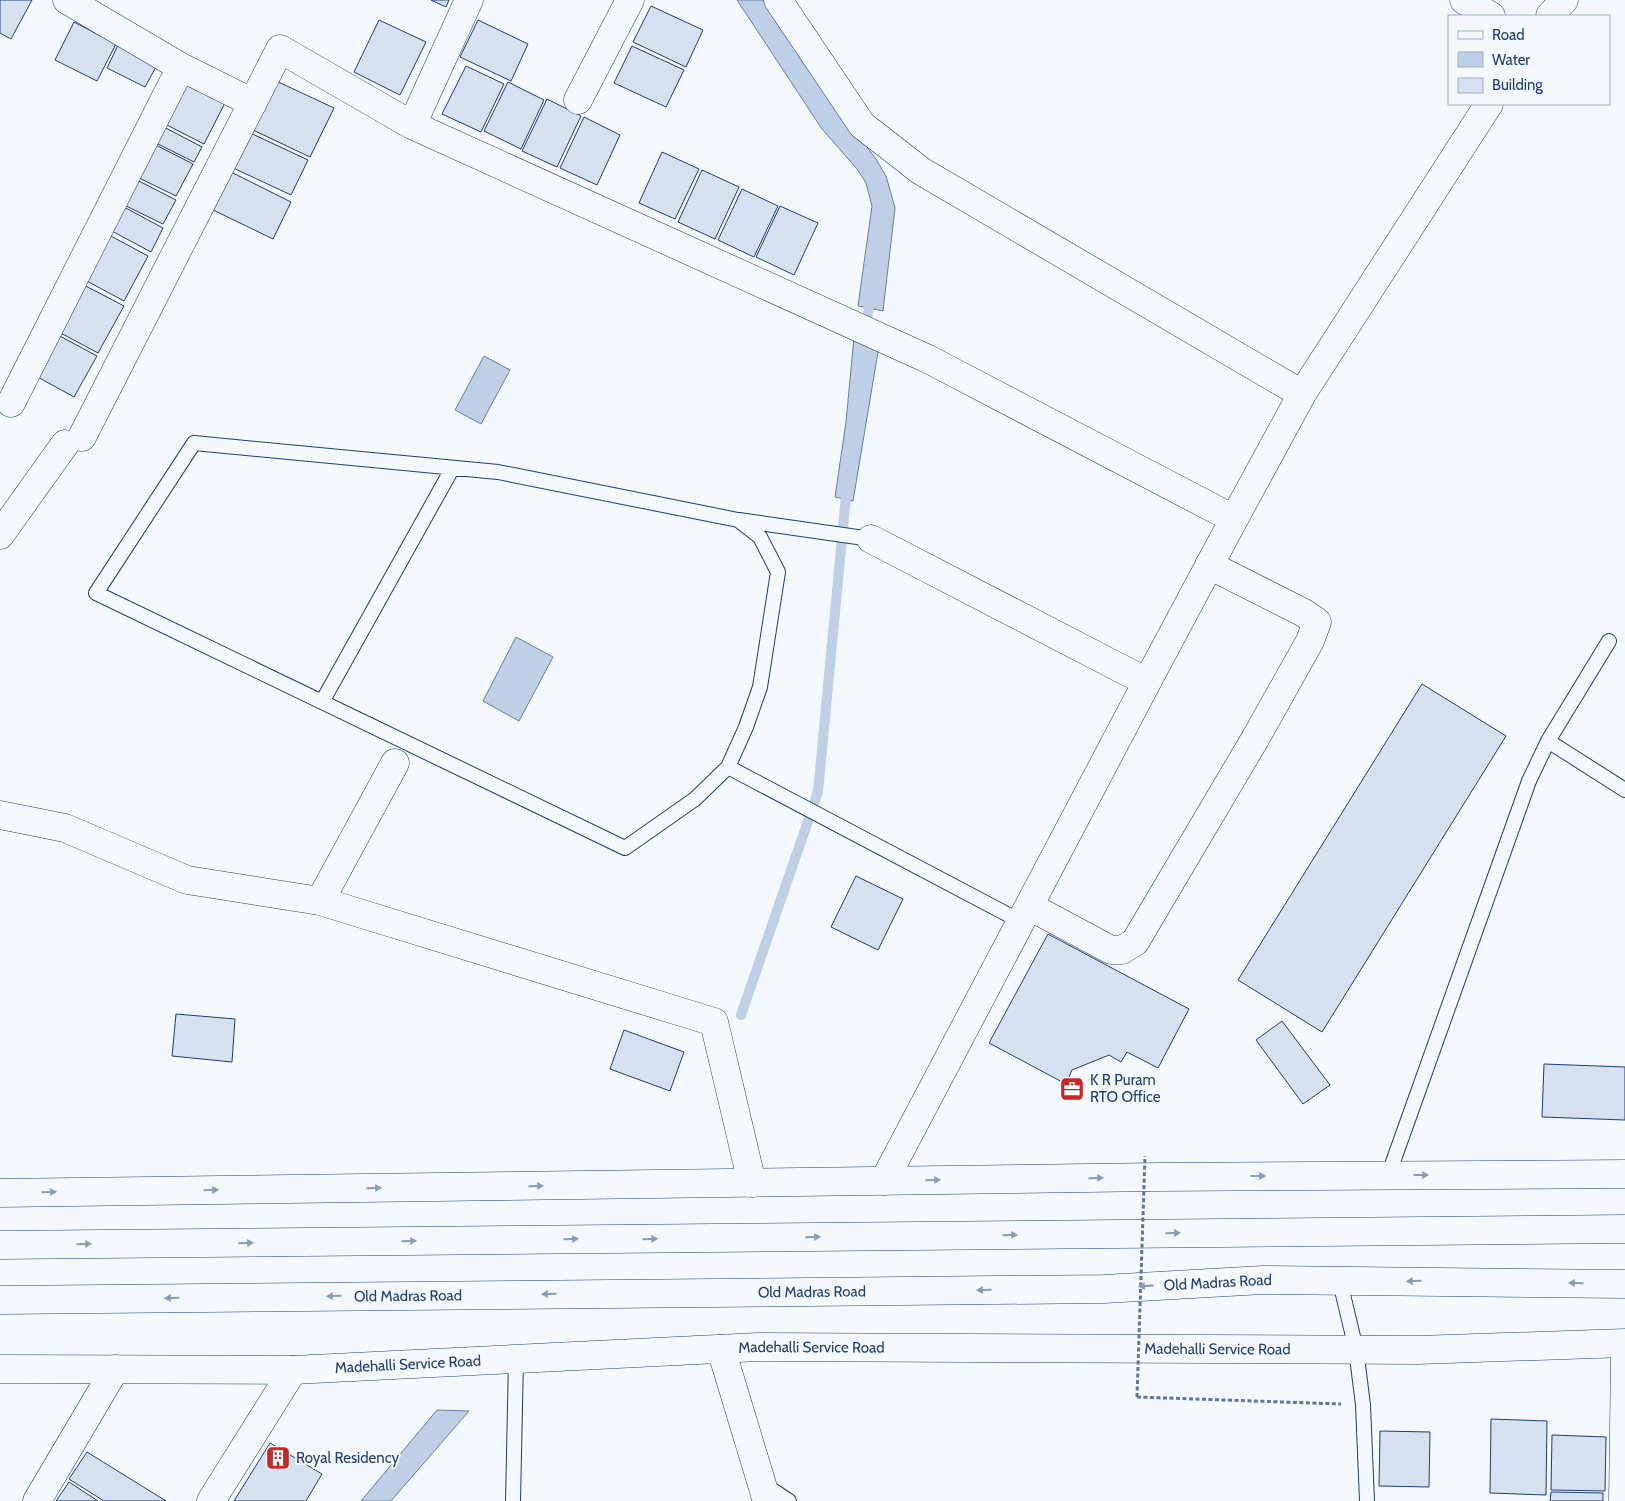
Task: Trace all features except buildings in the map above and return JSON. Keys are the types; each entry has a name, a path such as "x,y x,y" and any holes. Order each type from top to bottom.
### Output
{"main road":[{"path":"67,0 181,67 253,102"},
{"path":"412,126 469,0"},
{"path":"578,100 630,0"},
{"path":"778,0 862,125 921,171 1302,394"},
{"path":"1464,0 1489,15"},
{"path":"1551,15 1564,0"},
{"path":"0,535 73,440 280,49 412,126 928,359 1234,519"},
{"path":"11,403 181,67"},
{"path":"884,1181 1024,913 1302,394 1488,105"},
{"path":"871,539 1147,682"},
{"path":"1024,913 1111,950 1122,950 1135,942 1310,641 1317,622 1304,613 1209,565"},
{"path":"320,901 395,762"},
{"path":"0,815 65,828 188,880 320,901 714,1022 752,1183"},
{"path":"0,1193 884,1181 1625,1174"},
{"path":"0,1245 1625,1229"},
{"name":"Old Madras Road","path":"0,1300 1104,1289 1263,1280 1625,1284"},
{"name":"Madehalli Service Road","path":"0,1369 292,1370 768,1347 1418,1350 1625,1343"},
{"path":"721,1349 774,1498"},
{"path":"1623,1501 1625,1354"},
{"path":"37,1501 116,1369"},
{"path":"211,1501 292,1370"}],"lane":[{"path":"738,520 760,537 778,572 760,687 746,727 728,766 695,799 625,848 96,593 194,443 498,472 738,520 871,539"},
{"path":"322,702 452,468"},
{"path":"1388,1176 1529,781 1548,741 1610,641"},
{"path":"1548,741 1625,790"},
{"path":"728,766 1024,913"},
{"path":"1340,1282 1356,1349 1363,1405 1367,1501"},
{"path":"513,1501 516,1359"}],"path":[{"path":"1145,1156 1137,1397 1363,1405"}],"water":[{"path":"737,0 763,0 806,67 876,159 886,176 895,208 883,311 858,306 872,206 866,183 857,169 822,129"},
{"path":"854,337 879,346 853,501 835,497 846,422"},
{"path":"484,356 510,370 481,424 455,410"},
{"path":"516,637 553,657 519,721 483,701"},
{"path":"437,1410 469,1411 391,1501 361,1501"}],"waterway":[{"path":"866,330 870,294"},
{"path":"741,1015 818,792 847,485"}],"place":[{"name":"K R Puram RTO Office","path":"1072,1089"},
{"name":"Royal Residency","path":"278,1458"}]}
